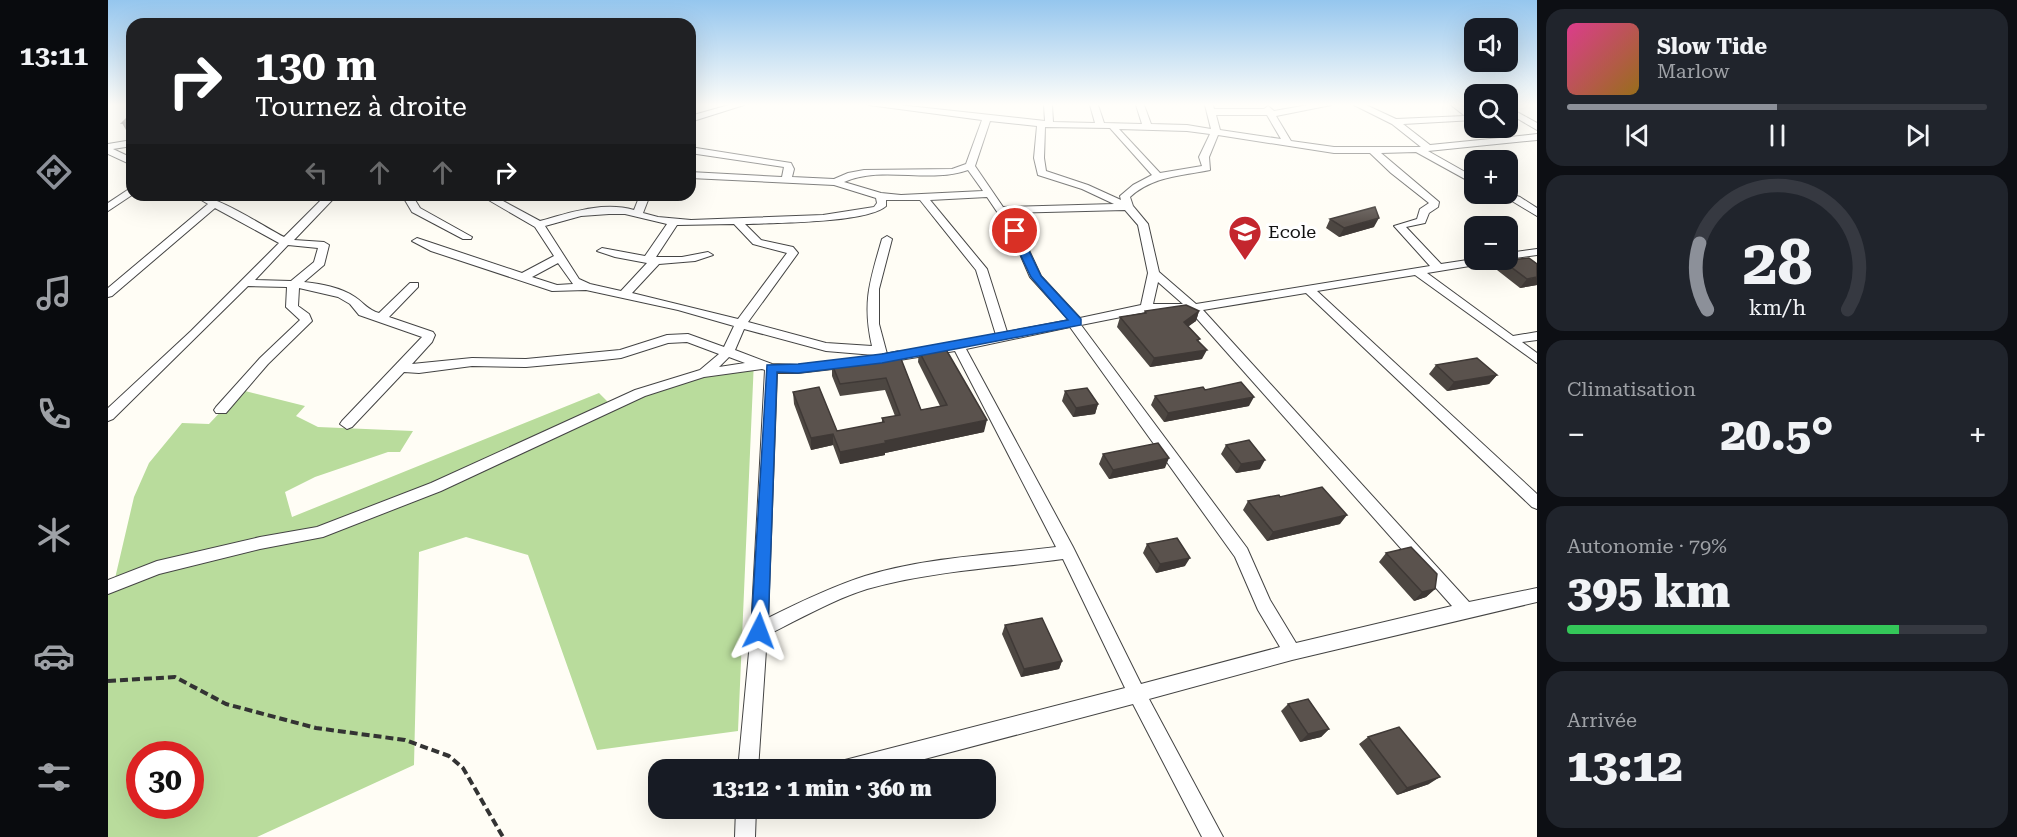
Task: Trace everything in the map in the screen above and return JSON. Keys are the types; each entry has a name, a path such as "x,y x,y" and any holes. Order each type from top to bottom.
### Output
{"street":[{"path":"108,148 126,144"},
{"path":"970,166 978,144"},
{"path":"1041,144 1039,158 1041,173 1085,187 1128,207 1143,224 1154,273 1146,308"},
{"path":"1129,144 1158,176"},
{"path":"1128,207 1125,196 1139,184 1158,176 1206,168 1204,157 1210,144"},
{"path":"1288,144 1374,152 1465,144"},
{"path":"1418,144 1464,175"},
{"path":"108,148 126,158"},
{"path":"696,151 788,165 786,180"},
{"path":"1374,152 1434,202 1434,205 1424,212 1421,221 1399,226 1438,268"},
{"path":"835,182 851,175 864,173 953,172 970,166"},
{"path":"970,166 1015,231 1036,277 1075,322 1241,554 1264,605 1292,652"},
{"path":"696,175 835,182 880,196 924,198 988,194"},
{"path":"108,208 126,194"},
{"path":"539,225 580,213 626,211 673,222 846,215 877,208 882,204 880,196"},
{"path":"924,198 981,269 1002,336"},
{"path":"211,201 285,242 324,245 319,259 320,263 293,285 292,307 305,317 306,321 257,368 221,410"},
{"path":"108,416 246,283 326,201"},
{"path":"411,201 416,210 467,237"},
{"path":"496,201 539,225 575,281 586,287"},
{"path":"637,214 642,201"},
{"path":"1518,201 1537,213"},
{"path":"108,294 215,203"},
{"path":"999,210 1128,207"},
{"path":"704,373 728,352 741,323 793,252 757,242 735,220"},
{"path":"625,294 652,260 673,222"},
{"path":"880,355 873,324 873,289 887,239"},
{"path":"417,241 556,289 586,287 625,294 826,347 880,355"},
{"path":"602,251 652,260 689,261 708,255"},
{"path":"1518,255 1537,252"},
{"path":"523,277 560,257"},
{"path":"108,586 157,568 260,543 318,533 352,521 436,487 640,393 681,378 704,373 767,367 798,369 880,355 959,346 1146,308 1194,308 1464,264"},
{"path":"1416,271 1537,359"},
{"path":"1154,273 1194,308 1466,610"},
{"path":"246,283 293,285 335,292 358,303 363,312 429,335 428,339 347,424"},
{"path":"381,318 414,285"},
{"path":"1309,290 1537,503"},
{"path":"1513,340 1537,336"},
{"path":"400,367 419,369 472,362 526,363 564,358 612,356 677,338 688,338 767,367"},
{"path":"959,346 1213,837"},
{"path":"749,759 759,631 767,367"},
{"path":"759,631 842,591 882,580 1067,552"},
{"path":"887,759 1292,652 1537,595"},
{"path":"745,837 746,819"}],"path":[{"path":"108,681 175,676 226,704 316,728 405,741 449,756 464,768 503,837"}],"green space":[{"path":"754,360 738,731 597,750 528,555 466,537 419,552 414,765 257,837 108,837 108,589 113,587 134,497 149,463 182,423 209,424 241,390 305,406 296,416 318,427 413,431 400,452 388,452 315,477 285,492 292,517 599,393 612,406 704,373"}],"building":[{"path":"1375,207 1379,218 1344,228 1330,219"},
{"path":"1529,258 1537,264 1537,277 1527,279 1515,270 1518,270 1518,259"},
{"path":"1186,305 1199,311 1184,322 1207,350 1154,358 1120,317 1146,313 1145,311"},
{"path":"944,346 987,420 840,452 833,434 811,438 793,392 819,387 837,431 884,422 882,418 900,415 886,378 840,384 832,364 898,351 921,410 947,405 919,351"},
{"path":"1477,358 1497,375 1454,382 1436,365"},
{"path":"1241,382 1254,397 1168,413 1155,396 1203,387 1205,390"},
{"path":"1087,388 1098,404 1076,408 1065,391"},
{"path":"1249,440 1265,460 1241,464 1226,445"},
{"path":"1158,443 1169,458 1113,470 1103,454"},
{"path":"1322,487 1347,515 1273,532 1248,501 1279,495 1280,497"},
{"path":"1177,538 1190,558 1160,564 1147,544"},
{"path":"1411,547 1437,574 1435,589 1422,592 1386,553"},
{"path":"1042,618 1062,661 1024,669 1005,625"},
{"path":"1308,699 1329,729 1308,734 1288,704"},
{"path":"1399,727 1440,777 1407,788 1368,737"}],"place":[{"name":"Ecole","path":"1245,261"}],"route":[{"path":"759,631 771,368 798,369 882,358 959,346 1077,322 1036,277 1015,231"}]}
